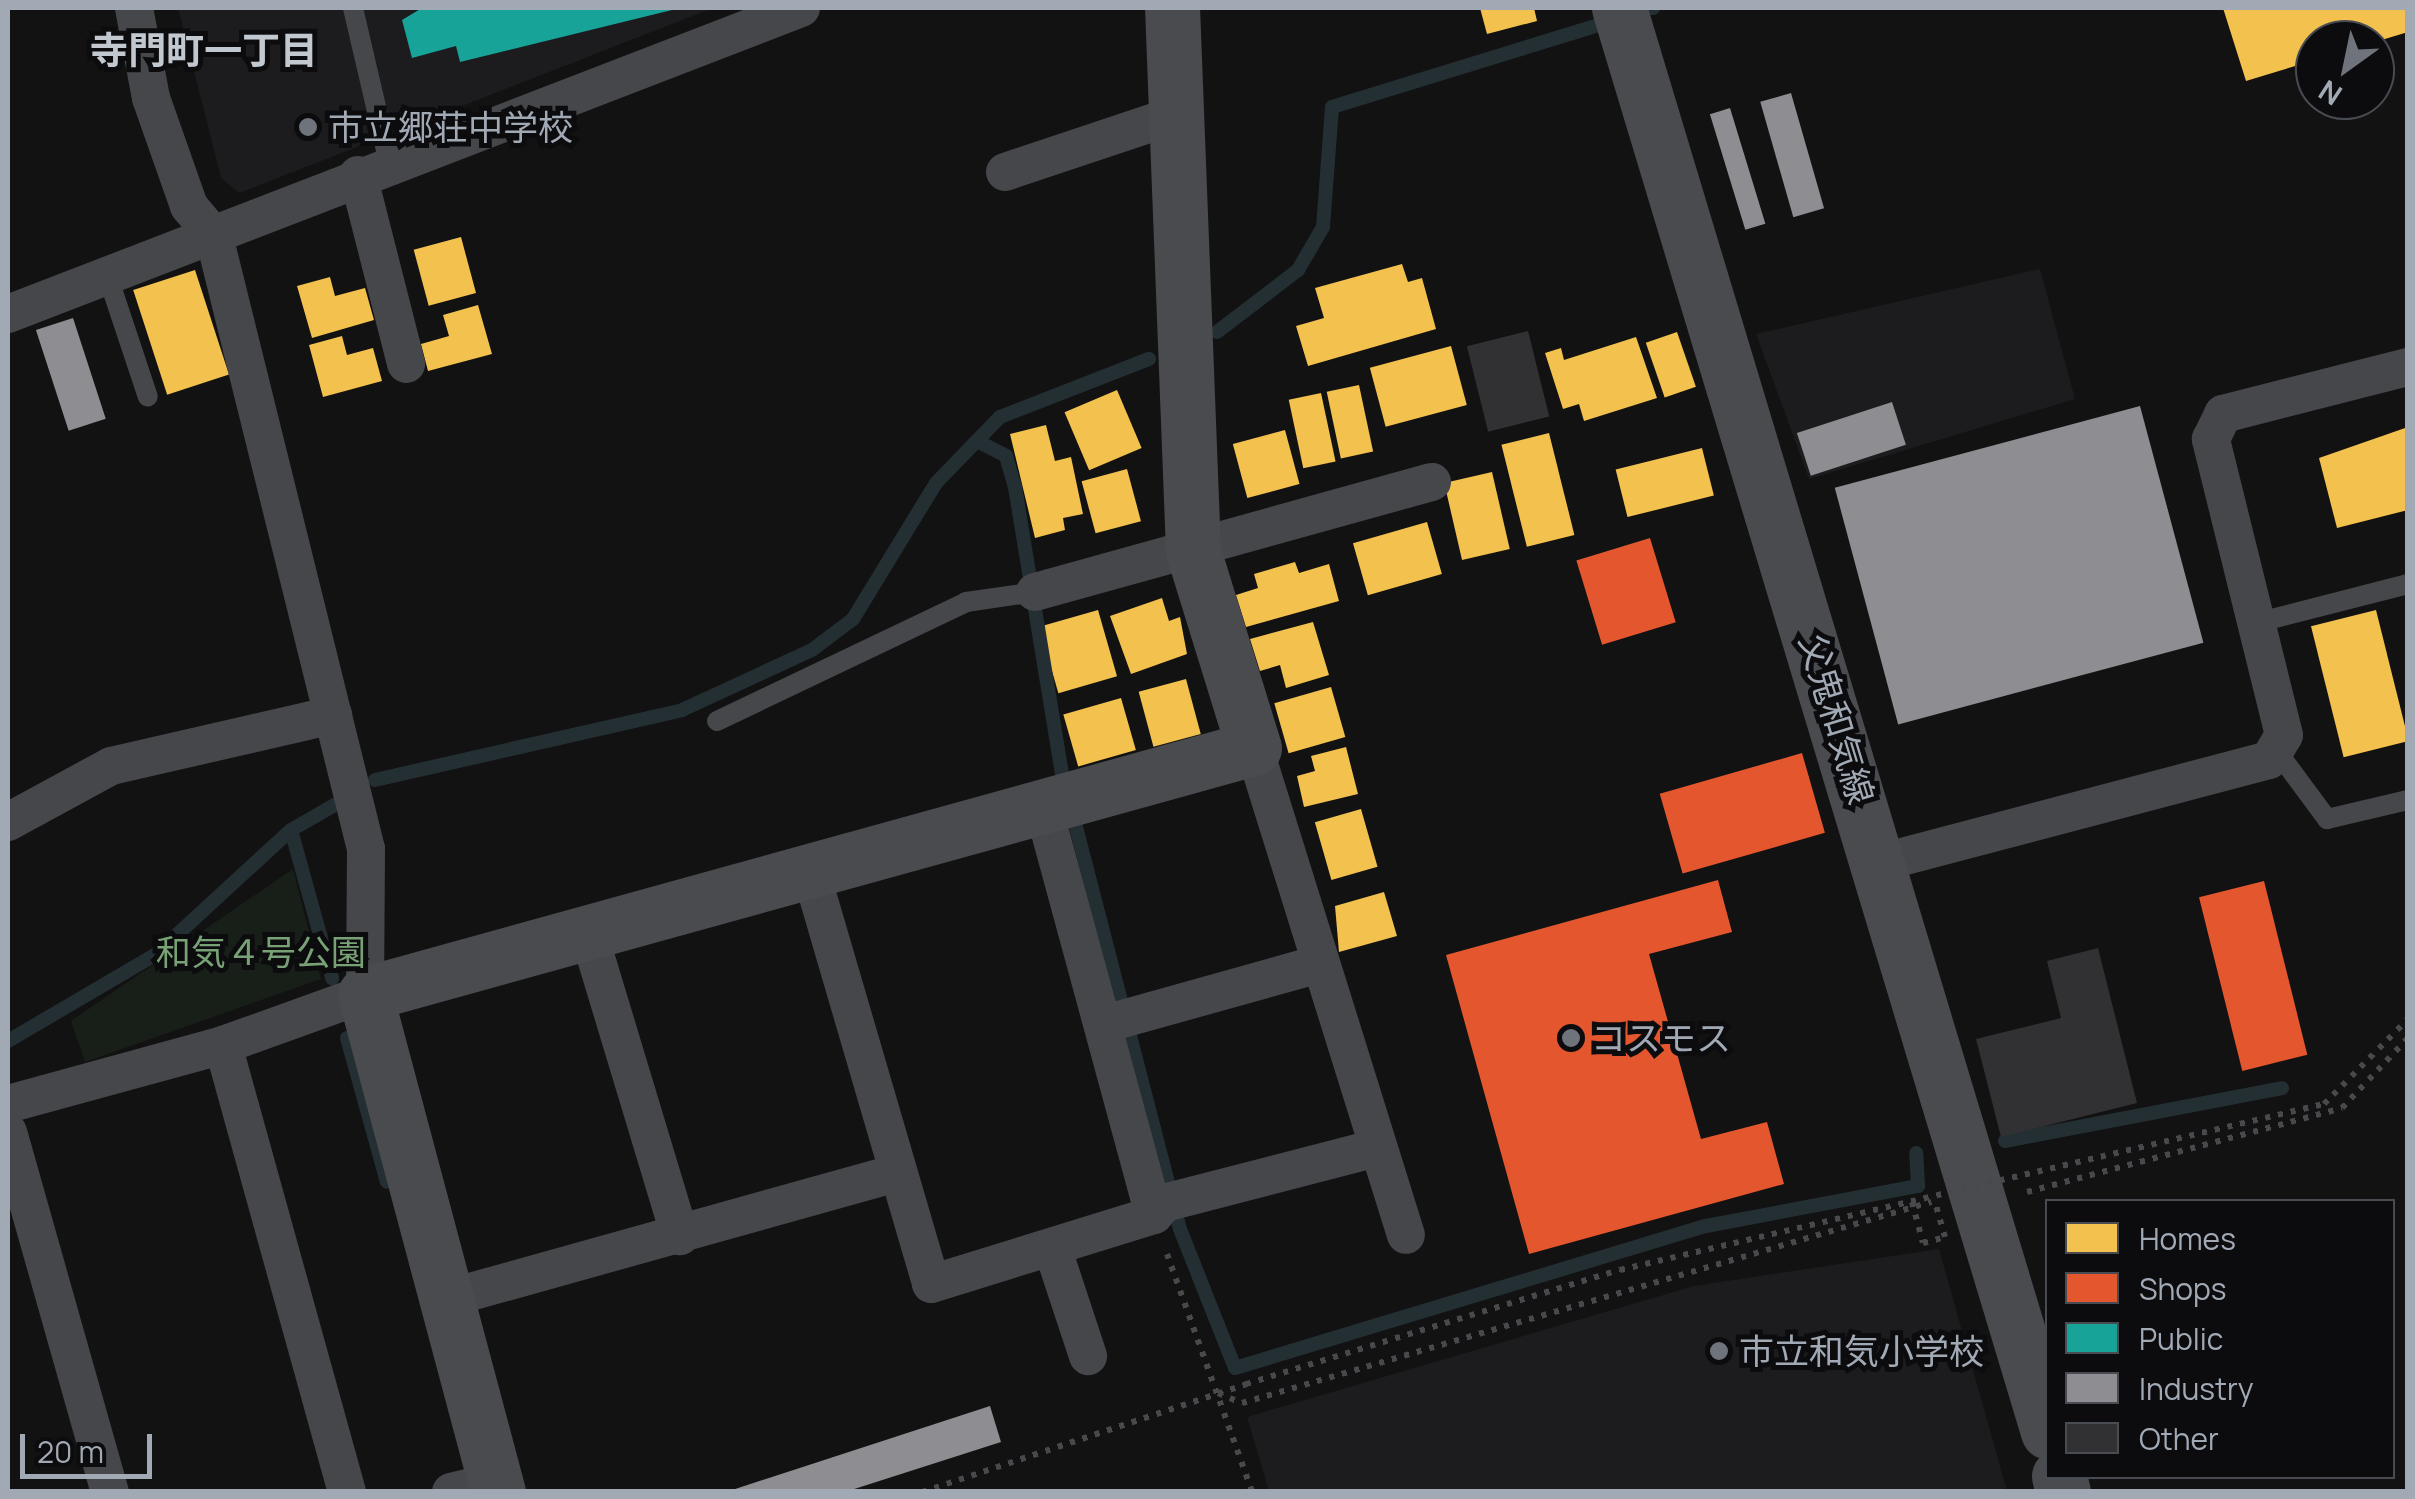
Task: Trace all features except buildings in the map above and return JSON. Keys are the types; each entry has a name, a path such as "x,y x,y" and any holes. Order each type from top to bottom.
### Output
{"street":[{"path":"134,8 152,98 189,206 214,236 366,850 365,994 445,1298 478,1488"},
{"path":"8,314 214,236 231,221 801,8"},
{"path":"1172,8 1193,551 1316,965 1406,1235"},
{"name":"父鬼和気線","path":"1618,8 1879,863 1955,1200 2045,1425"},
{"path":"1005,172 1175,115"},
{"path":"373,169 406,364"},
{"path":"1879,863 2269,760 2284,735 2211,439 2223,414 2408,367"},
{"path":"1027,594 1432,482"},
{"path":"8,822 111,766 333,715"},
{"path":"8,1104 222,1045 365,994 587,928 1254,748"},
{"path":"1042,803 1122,1020 1166,1205"},
{"path":"809,866 894,1174 930,1284 1052,1247 1166,1205 1377,1148"},
{"path":"587,928 680,1236"},
{"path":"1122,1020 1316,965"},
{"path":"222,1045 347,1492"},
{"path":"8,1132 110,1492"},
{"path":"445,1298 894,1174"},
{"path":"1052,1247 1088,1356"}],"lane":[{"path":"354,8 373,169"},
{"path":"108,277 148,397"},
{"path":"2256,623 2408,584"},
{"path":"717,721 966,602 1027,594"},
{"path":"2276,750 2327,819 2408,800"}],"path":[{"path":"922,1492 1246,1384 1620,1270 2324,1104 2408,1019"},
{"path":"1218,1393 1242,1403 1955,1200 2342,1108 2408,1038"},
{"path":"1912,1202 1923,1243 1946,1237 1955,1200"},
{"path":"1166,1205 1218,1393 1252,1492"}],"shaded area":[{"name":"市立郷荘中学校","path":"178,8 713,8 239,193 221,178"},
{"path":"2040,269 2075,399 1809,479 1756,334"},
{"name":"市立和気小学校","path":"1939,1249 2007,1491 1269,1491 1247,1417 1694,1286"}],"green space":[{"name":"和気４号公園","path":"293,869 321,979 85,1062 71,1021"}],"waterway":[{"path":"1217,332 1298,270 1323,227 1332,107 1599,25"},
{"path":"375,780 682,710 812,650 853,619 936,483 1000,417 1149,359"},
{"path":"977,441 1006,456 1015,487 1062,773"},
{"path":"8,1041 156,954 291,830 338,803"},
{"path":"1075,823 1180,1229 1235,1368 1706,1226 1918,1186 1916,1153"},
{"path":"291,830 332,978"},
{"path":"347,1038 387,1182"},
{"path":"2005,1141 2282,1088"}],"place":[{"name":"市立郷荘中学校","path":"308,127"},
{"name":"コスモス","path":"1571,1038"},
{"name":"市立和気小学校","path":"1719,1351"}],"district":[{"name":"寺門町一丁目","path":"204,50"}]}
